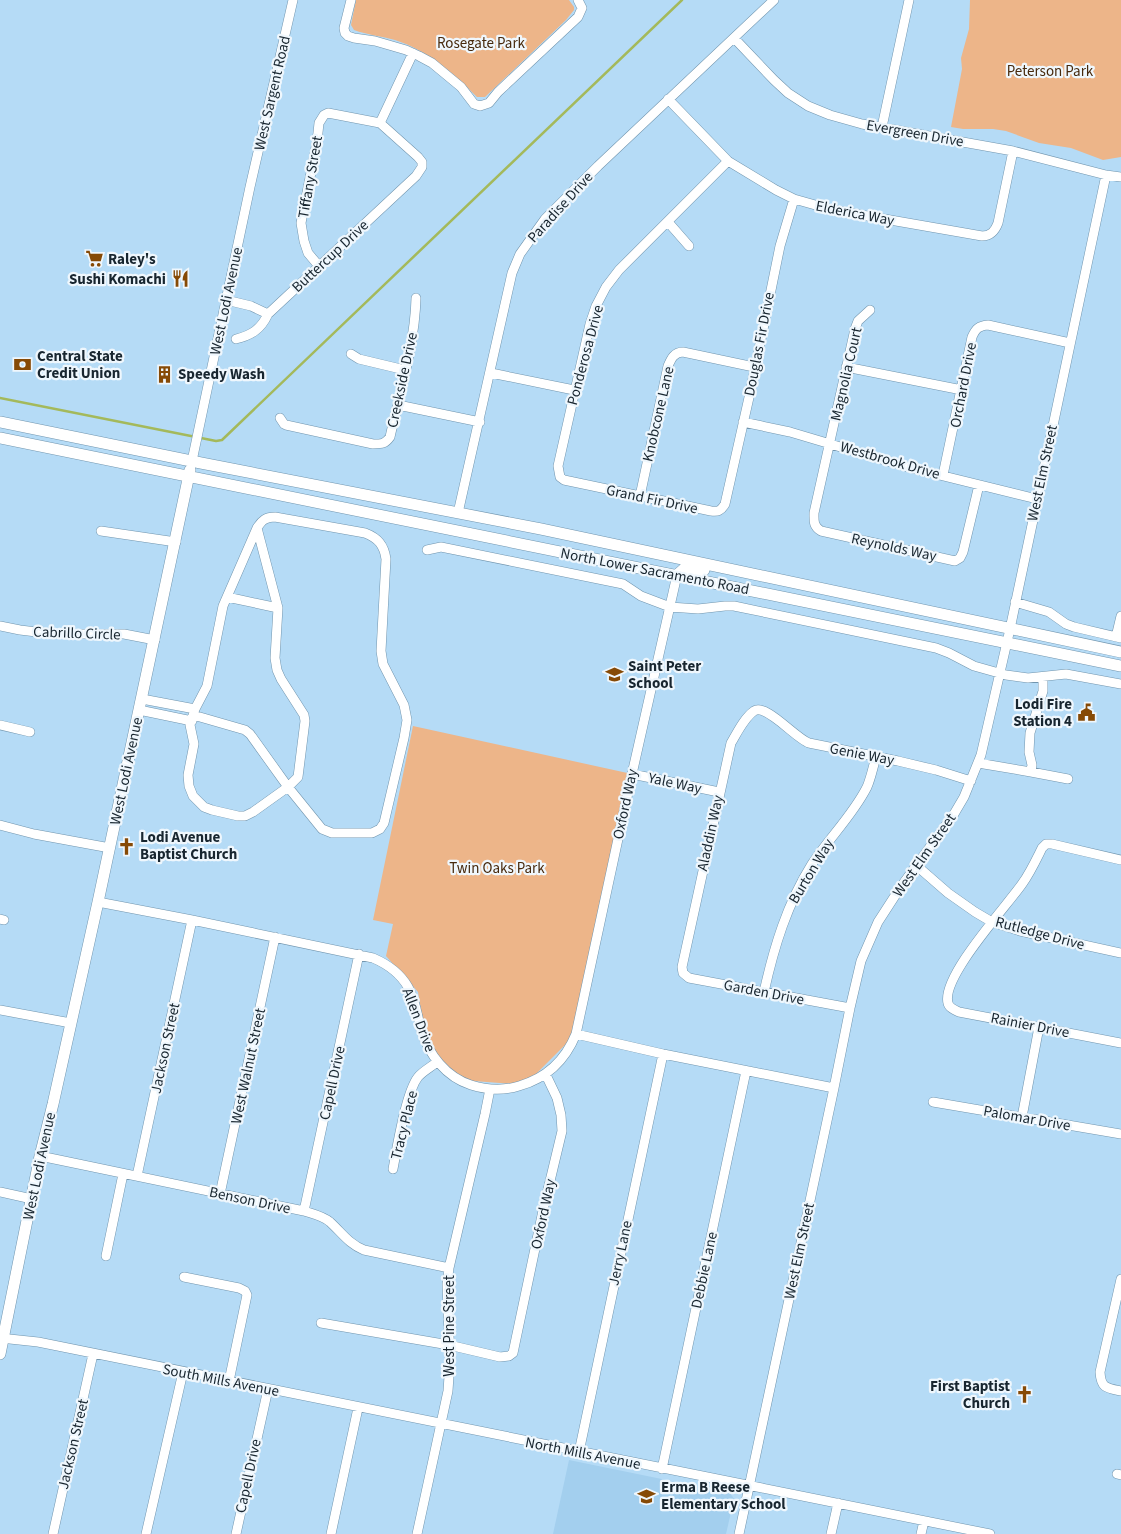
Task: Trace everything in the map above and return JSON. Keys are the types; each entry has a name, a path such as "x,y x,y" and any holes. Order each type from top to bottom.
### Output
{"main road":[{"name":"North Lower Sacramento Road","path":"0,422 458,513 1121,652"},
{"path":"0,431 41,438 48,436 49,432"},
{"name":"North Lower Sacramento Road","path":"0,438 1121,666"},
{"name":"West Lodi Avenue","path":"0,1354 40,1156 110,848 192,461"},
{"path":"426,524 450,523 458,513"},
{"path":"677,575 685,568 736,576 753,574"}],"street":[{"name":"West Sargent Road","path":"250,187 293,0"},
{"path":"351,0 344,28 345,32 354,38 375,41 413,53 432,63 461,88 474,104 480,106 489,103 498,92 578,17 580,4"},
{"name":"Paradise Drive","path":"458,513 491,374 512,273 528,240 598,166 774,0"},
{"path":"882,127 909,0"},
{"name":"Evergreen Drive","path":"734,38 774,80 799,100 830,115 862,124 1013,151 1106,175 1121,177"},
{"path":"380,124 413,53"},
{"name":"Elderica Way","path":"668,99 728,161 794,199 833,210 986,236 994,231 998,223 1013,151"},
{"name":"Tiffany Street","path":"319,266 308,253 301,223 319,123 324,115 333,113 380,124"},
{"name":"Buttercup Drive","path":"236,340 253,333 263,324 268,314 416,176 422,167 422,162 418,157 380,124"},
{"name":"Ponderosa Drive","path":"562,478 558,472 558,466 574,390 596,306 606,287 619,270 728,161"},
{"name":"West Elm Street","path":"740,1534 861,961 878,922 900,888 954,814 978,763 1010,629 1106,175"},
{"name":"West Lodi Avenue","path":"192,461 250,187"},
{"name":"Douglas Fir Drive","path":"728,491 780,246 794,199"},
{"path":"668,222 689,246"},
{"name":"Creekside Drive","path":"280,418 286,426 367,442 386,443 390,437 398,405 416,314 416,298"},
{"path":"226,300 251,306 268,314"},
{"name":"Magnolia Court","path":"816,528 814,513 846,367 858,321 870,310"},
{"name":"Orchard Drive","path":"943,475 975,330 980,326 988,325 1070,343"},
{"name":"Knobcone Lane","path":"640,496 671,358 679,352 683,352 754,367"},
{"path":"351,354 359,359 405,370"},
{"path":"846,367 962,390"},
{"path":"491,374 574,390"},
{"path":"398,405 480,422"},
{"name":"Westbrook Drive","path":"743,422 830,444 911,468 1037,499"},
{"name":"Grand Fir Drive","path":"562,478 718,512 722,510 725,504 728,491"},
{"name":"Reynolds Way","path":"816,528 821,531 955,560 960,558 965,546 979,485"},
{"path":"141,704 193,715 245,730 250,734 288,787 322,828 332,833 372,834 380,829 384,823 407,720 404,705 383,664 386,559 384,549 373,536 365,533 275,517 268,517 257,528 224,606 207,686 193,715 190,724 194,744 188,775 189,786 193,796 204,807 245,816 288,787 298,777 300,769 304,715 277,670 275,658 278,608 257,528"},
{"path":"101,531 176,542"},
{"path":"427,550 441,546 623,584 641,596 670,607 698,610 734,606 936,648 949,652 974,666 998,673 1028,678 1066,674 1121,684"},
{"name":"Oxford Way","path":"576,1034 677,575"},
{"path":"227,597 278,608"},
{"path":"1015,602 1049,612 1066,624 1074,627 1119,637 1121,616"},
{"name":"Cabrillo Circle","path":"0,626 53,634 124,634 155,640"},
{"path":"1031,772 1030,733 1043,691 1043,677"},
{"name":"Genie Way","path":"763,710 770,713 804,741 936,770 971,781"},
{"name":"Aladdin Way","path":"682,971 731,743 754,711 763,710"},
{"path":"0,725 30,732"},
{"name":"Burton Way","path":"764,992 777,939 792,899 823,848 860,799 868,784 876,758"},
{"path":"978,763 1068,779"},
{"name":"Yale Way","path":"632,774 719,792"},
{"path":"0,825 34,834 110,848"},
{"path":"992,922 1021,886 1046,844 1121,860"},
{"name":"Rutledge Drive","path":"917,866 948,893 992,922 1020,931 1121,952"},
{"name":"Allen Drive","path":"98,902 360,954 381,962 395,971 408,986 415,1003 421,1031 427,1046 437,1062 450,1074 465,1083 490,1089 512,1089 531,1083 546,1075 556,1066 567,1052 576,1034"},
{"name":"Jackson Street","path":"137,1176 192,920"},
{"name":"Rainier Drive","path":"992,922 960,966 948,997 949,1005 959,1012 1121,1042"},
{"name":"West Walnut Street","path":"220,1194 275,937"},
{"name":"Capell Drive","path":"304,1211 360,954"},
{"name":"Garden Drive","path":"682,971 689,978 850,1008"},
{"path":"0,1010 71,1023"},
{"path":"1022,1117 1039,1026"},
{"path":"576,1034 663,1054 834,1088"},
{"name":"Jerry Lane","path":"578,1452 663,1054"},
{"name":"Tracy Place","path":"393,1169 405,1112 414,1083 419,1076 437,1062"},
{"name":"Debbie Lane","path":"662,1469 746,1071"},
{"name":"Oxford Way","path":"449,1345 500,1357 509,1356 516,1346 544,1206 562,1131 562,1115 557,1098 546,1075"},
{"name":"West Pine Street","path":"417,1534 448,1391 450,1361 447,1284 449,1268 486,1114 490,1089"},
{"name":"Palomar Drive","path":"933,1102 1121,1134"},
{"name":"Benson Drive","path":"40,1156 304,1211 321,1216 355,1246 364,1250 449,1268"},
{"path":"106,1256 123,1174"},
{"path":"0,1192 32,1199"},
{"path":"184,1277 240,1288 247,1295 229,1382"},
{"path":"1121,1278 1118,1304 1101,1377 1104,1386 1121,1391"},
{"path":"321,1323 449,1345"},
{"name":"South Mills Avenue","path":"2,1338 38,1342 442,1424"},
{"name":"Jackson Street","path":"53,1534 93,1354"},
{"path":"146,1534 183,1372"},
{"name":"Capell Drive","path":"236,1534 268,1389"},
{"path":"331,1534 358,1408"},
{"name":"North Mills Avenue","path":"442,1424 990,1534"},
{"path":"831,1534 838,1503"},
{"path":"921,1534 924,1520"}],"shaded area":[{"name":"Erma B Reese Elementary School","path":"569,1460 730,1493 734,1499 726,1534 553,1534"}],"green space":[{"name":"Rosegate Park","path":"356,0 569,0 574,10 566,20 485,97 477,97 449,71 419,50 395,40 354,30 351,25"},
{"name":"Peterson Park","path":"970,0 1121,0 1121,157 1103,160 1071,148 1039,143 1006,131 951,127 962,69 961,58 969,29"},
{"name":"Twin Oaks Park","path":"413,726 632,774 576,1034 525,1085 460,1080 427,1046 418,992 386,956 393,924 373,920"}],"waterway":[{"path":"0,398 216,441 222,440 682,0"}],"place":[{"name":"Raley's","path":"94,259"},
{"name":"Sushi Komachi","path":"180,279"},
{"name":"Central State Credit Union","path":"23,365"},
{"name":"Speedy Wash","path":"164,374"},
{"name":"Saint Peter School","path":"614,675"},
{"name":"Lodi Fire Station 4","path":"1086,713"},
{"name":"Lodi Avenue Baptist Church","path":"126,846"},
{"name":"First Baptist Church","path":"1024,1395"},
{"name":"Erma B Reese Elementary School","path":"647,1496"}]}
